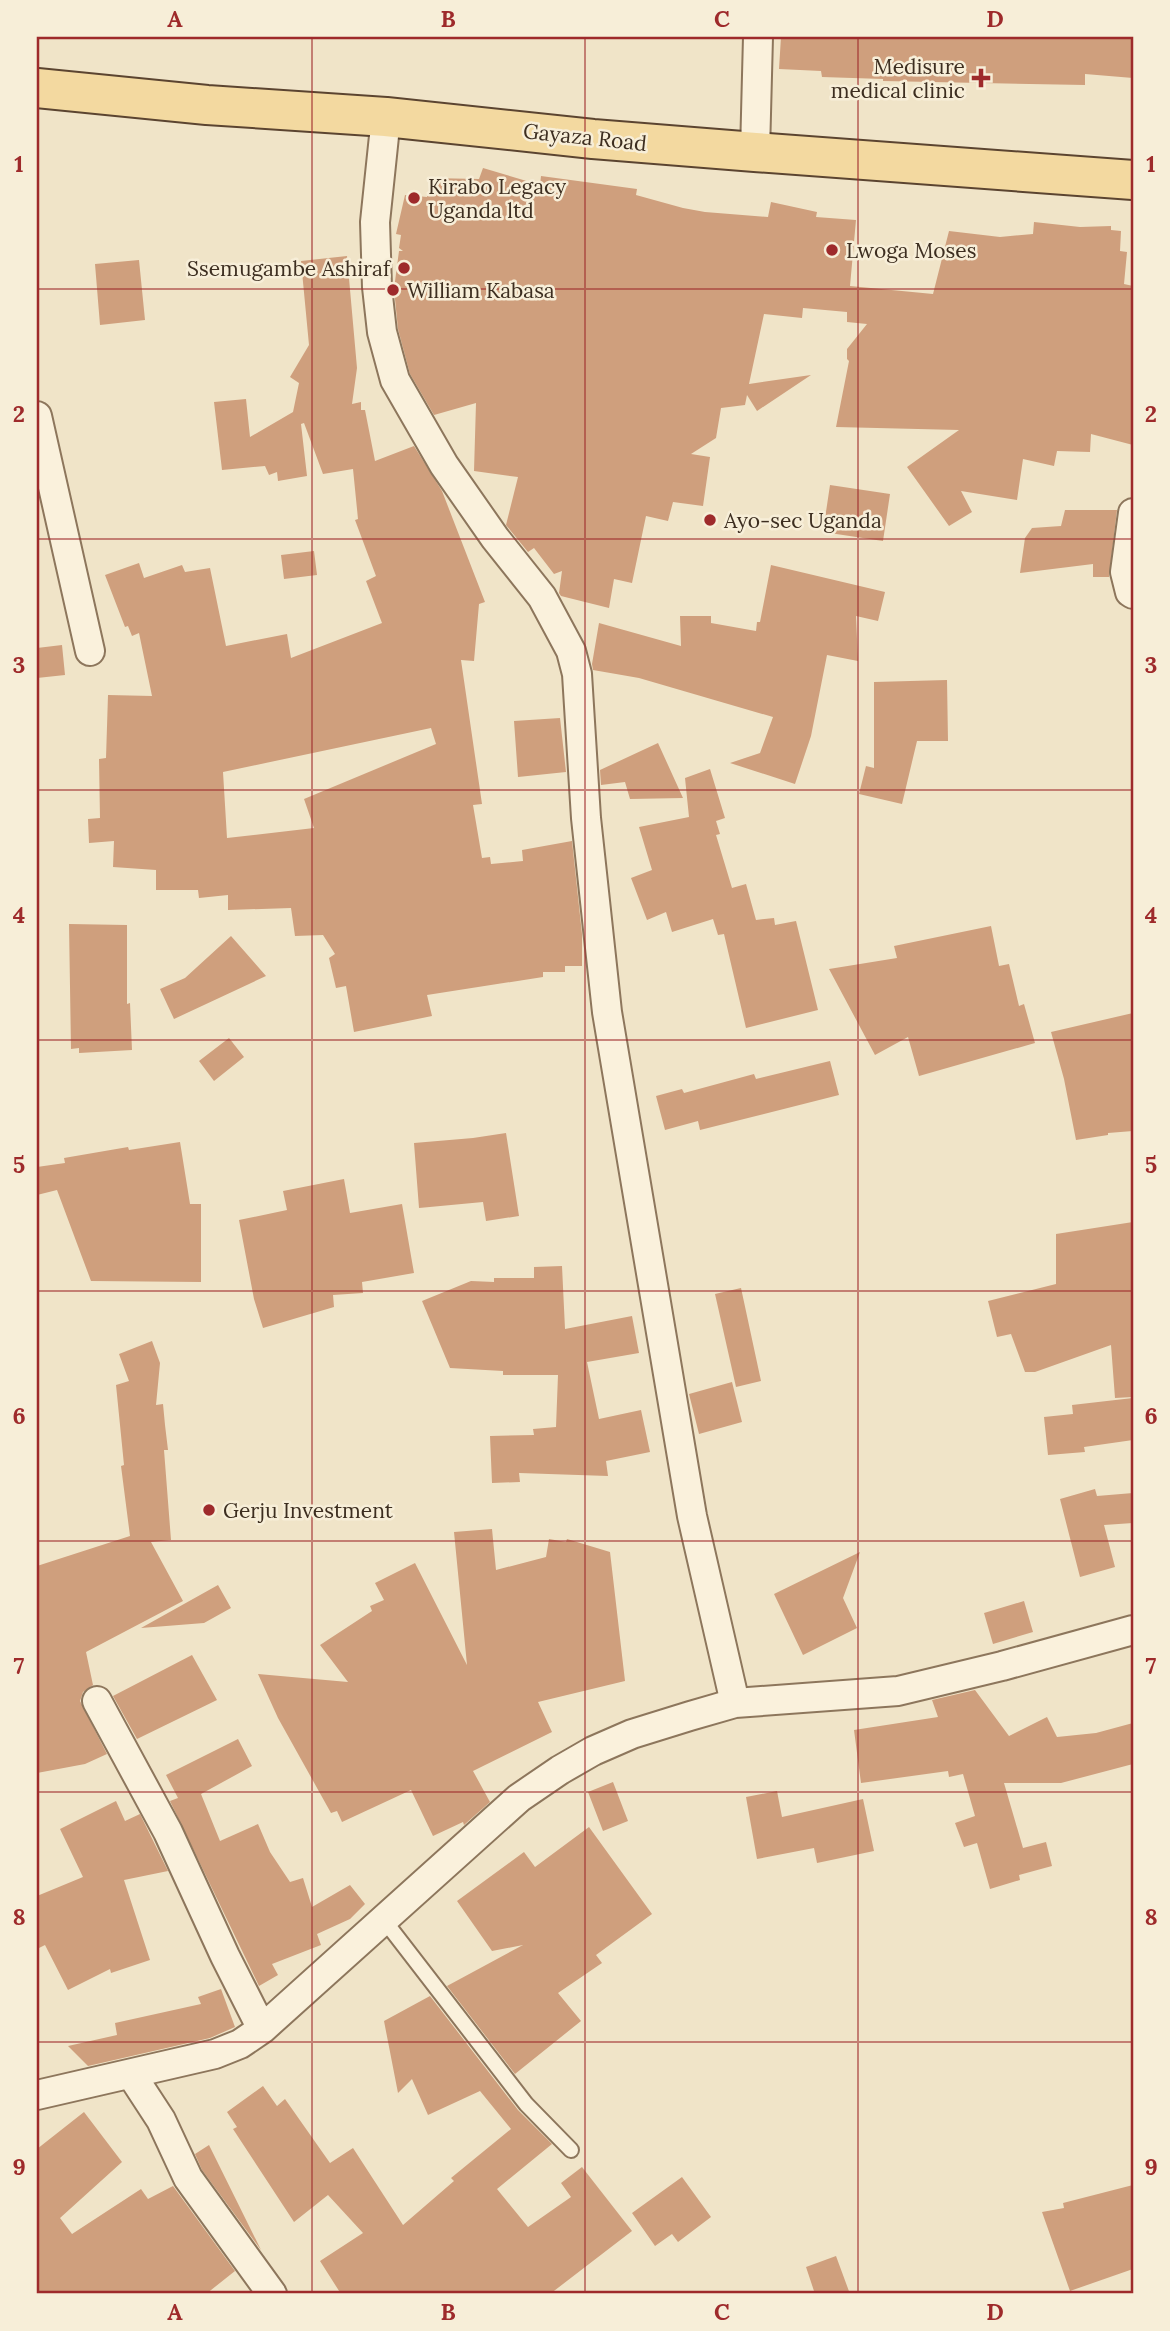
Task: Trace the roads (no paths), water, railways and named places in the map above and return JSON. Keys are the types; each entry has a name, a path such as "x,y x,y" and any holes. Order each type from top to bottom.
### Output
{"main road":[{"name":"Gayaza Road","path":"38,95 386,117 593,139 1133,180"}],"street":[{"path":"755,152 758,37"},
{"path":"386,117 375,222 377,287 382,332 395,380 444,465 495,538 542,597 571,651 577,674 586,818 607,1012 692,1516 734,1703"},
{"path":"1133,180 1133,186"},
{"path":"37,416 90,651"},
{"path":"1133,513 1125,572 1130,592 1133,594"},
{"path":"37,2095 215,2054 240,2044 262,2029 519,1798 559,1770 632,1734 734,1703 898,1691 1133,1630"},
{"path":"97,1701 168,1832 262,2029"},
{"path":"131,2074 161,2120 188,2178 272,2294"}],"lane":[{"path":"384,1920 526,2104 570,2150"}],"place":[{"name":"Medisure medical clinic","path":"981,78"},
{"name":"Kirabo Legacy Uganda ltd","path":"414,198"},
{"name":"Lwoga Moses","path":"832,250"},
{"name":"Ssemugambe Ashiraf","path":"404,268"},
{"name":"William Kabasa","path":"393,290"},
{"name":"Ayo-sec Uganda","path":"710,520"},
{"name":"Gerju Investment","path":"209,1510"}]}
